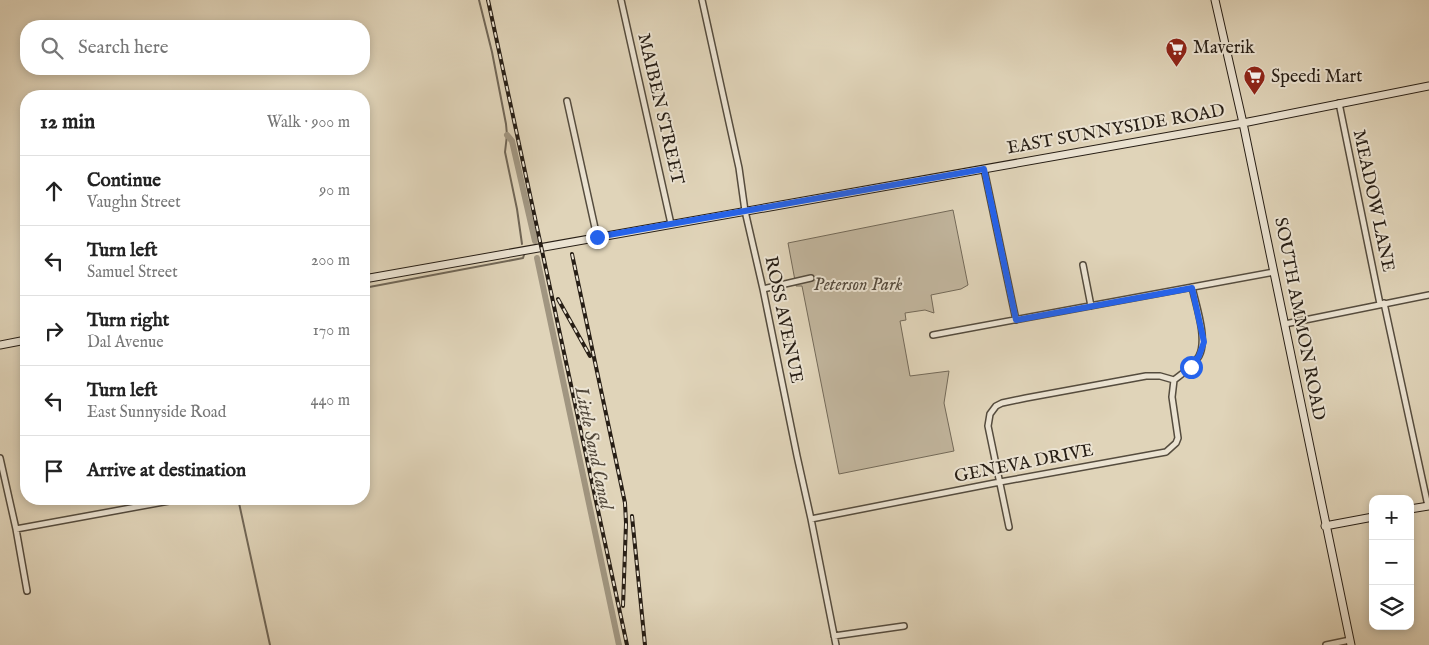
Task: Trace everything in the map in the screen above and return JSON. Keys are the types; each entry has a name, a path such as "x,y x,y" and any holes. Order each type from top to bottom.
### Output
{"main road":[{"name":"SOUTH AMMON ROAD","path":"1215,0 1244,123 1351,642"},
{"name":"EAST SUNNYSIDE ROAD","path":"370,278 1244,123 1429,86"},
{"path":"0,345 20,341"},
{"path":"1414,508 1429,506"},
{"path":"1326,526 1369,518"}],"street":[{"name":"MAIBEN STREET","path":"621,0 671,224"},
{"name":"ROSS AVENUE","path":"702,0 739,168 745,211 763,289 836,645"},
{"path":"567,101 597,237"},
{"name":"MEADOW LANE","path":"1339,104 1382,303 1429,506"},
{"path":"984,169 1016,320"},
{"path":"1083,265 1091,306"},
{"path":"933,335 1274,272"},
{"path":"763,289 810,278"},
{"path":"1009,527 988,426 990,414 996,406 1002,403 1146,376 1160,376 1174,380 1191,367 1199,356 1204,342 1192,288"},
{"path":"1285,324 1429,295"},
{"name":"GENEVA DRIVE","path":"811,519 1166,452 1176,443 1178,438 1172,397 1174,380"},
{"path":"0,458 16,529 27,591"},
{"path":"16,529 147,505"},
{"path":"834,636 904,626"},
{"path":"1326,645 1351,642"}],"green space":[{"name":"Peterson Park","path":"953,210 968,285 961,289 931,295 934,313 925,310 905,313 906,320 900,321 910,376 949,371 944,403 954,451 839,474 802,286 796,286 788,243"}],"waterway":[{"path":"479,0 492,52 506,124 505,152 522,244"},
{"path":"507,135 512,141 535,241"},
{"path":"370,287 523,258 524,255"},
{"name":"Little Sand Canal","path":"537,258 619,645"},
{"path":"239,505 270,645"}],"railway":[{"path":"488,0 627,645"},
{"path":"572,254 625,503 623,606"},
{"path":"558,299 590,356"},
{"path":"632,516 645,645"}],"place":[{"name":"Maverik","path":"1177,67"},
{"name":"Speedi Mart","path":"1255,96"}],"route":[{"path":"597,237 984,169 1016,320 1192,288 1204,342 1199,356 1191,367"}]}
